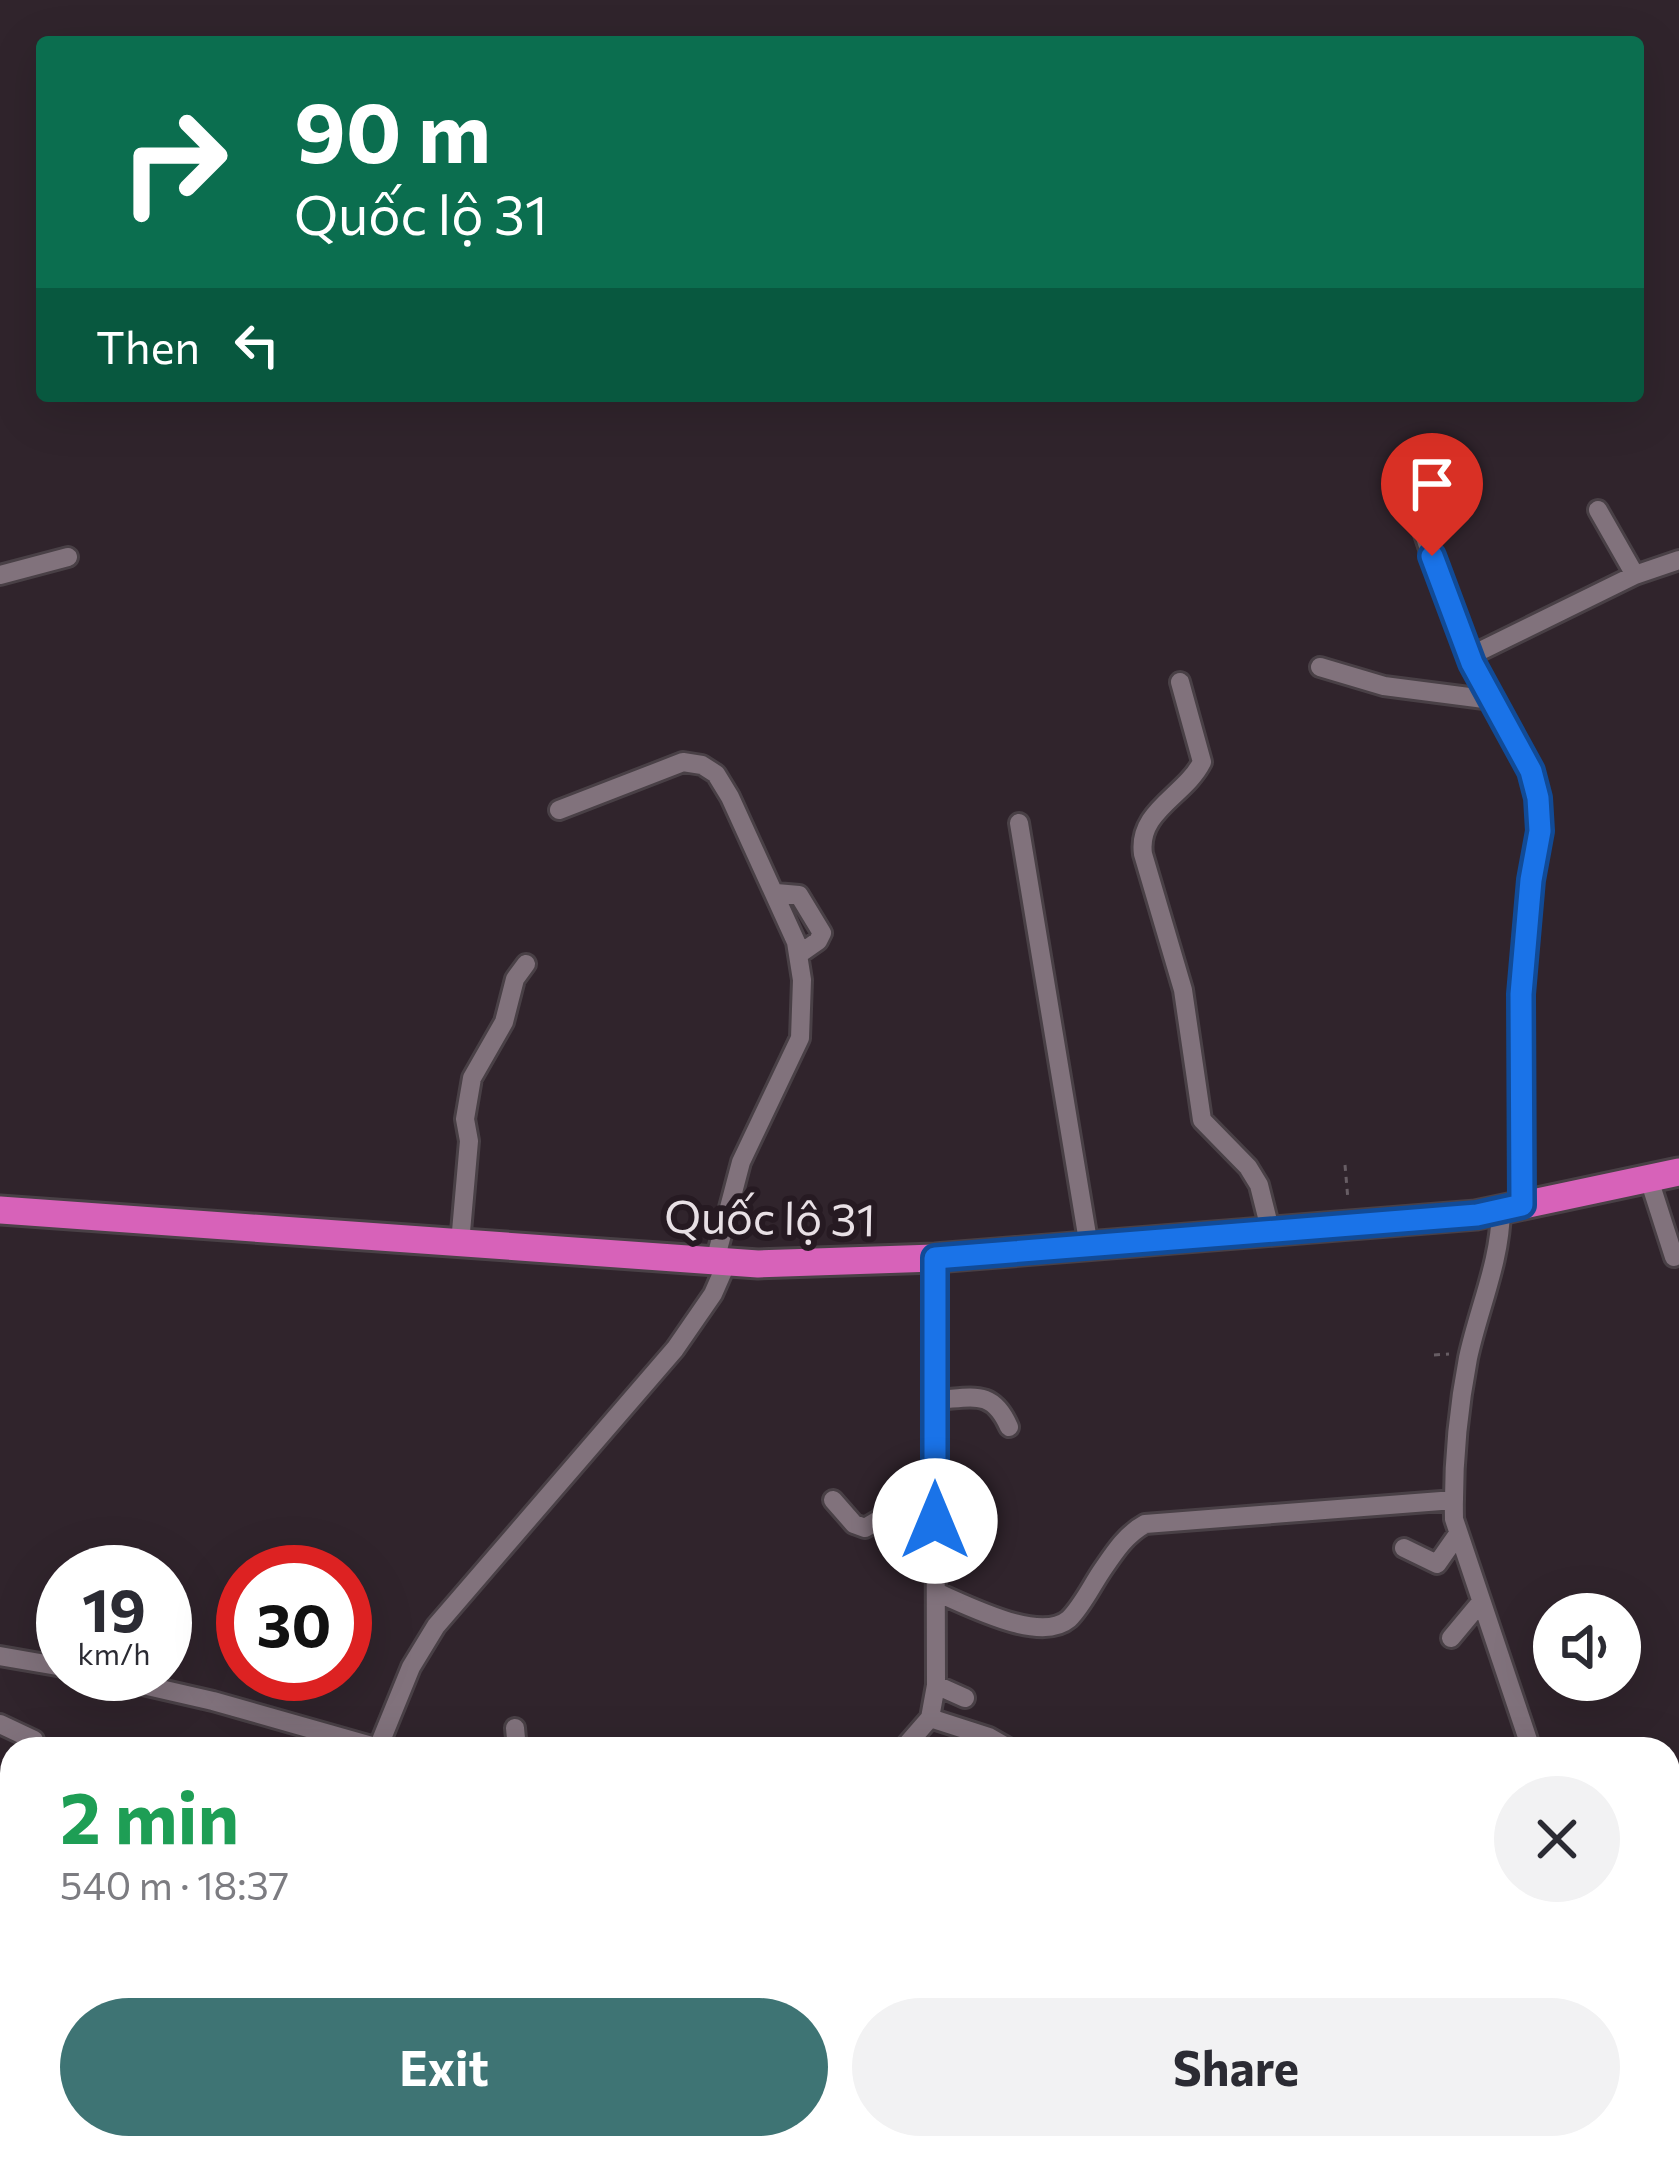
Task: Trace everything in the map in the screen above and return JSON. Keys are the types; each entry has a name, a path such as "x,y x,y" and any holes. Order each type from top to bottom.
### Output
{"highway":[{"name":"Quốc lộ 31","path":"0,1210 721,1261 935,1258 1271,1233 1511,1208 1679,1172"}],"street":[{"path":"1598,510 1635,575"},
{"path":"1419,518 1444,594 1492,700 1531,771 1538,798 1540,831 1521,994 1511,1208 1469,1354 1454,1500 1459,1534 1528,1737"},
{"path":"0,575 68,557"},
{"path":"1472,655 1635,575 1679,560"},
{"path":"1320,667 1384,686 1492,700"},
{"path":"1180,682 1202,762 1146,826 1143,854 1183,991 1202,1120 1259,1185 1271,1233"},
{"path":"384,1737 411,1667 436,1626 675,1349 713,1294 741,1162 800,1038 798,955 776,893 716,774 702,765 682,762 559,810"},
{"path":"1019,823 1090,1247"},
{"path":"460,1244 469,1141 465,1118 472,1078 504,1022 515,979 526,964"},
{"path":"1649,1179 1674,1257"},
{"path":"913,1737 930,1718 936,1685 935,1258"},
{"path":"935,1400 992,1400 1009,1426"},
{"path":"833,1500 854,1524 865,1528 935,1486"},
{"path":"936,1592 1028,1627 1052,1628 1075,1612 1116,1550 1145,1524 1454,1500"},
{"path":"1404,1548 1437,1564 1459,1534"},
{"path":"1451,1638 1481,1602"},
{"path":"0,1656 36,1662"},
{"path":"936,1685 965,1698"},
{"path":"192,1696 341,1737"},
{"path":"930,1718 989,1737"},
{"path":"0,1724 28,1737"},
{"path":"515,1727 516,1737"}],"path":[{"path":"1345,1165 1351,1226"}],"route":[{"path":"935,1521 935,1258 1477,1215 1522,1205 1521,994 1540,831 1538,798 1531,771 1472,663 1432,556"}]}
